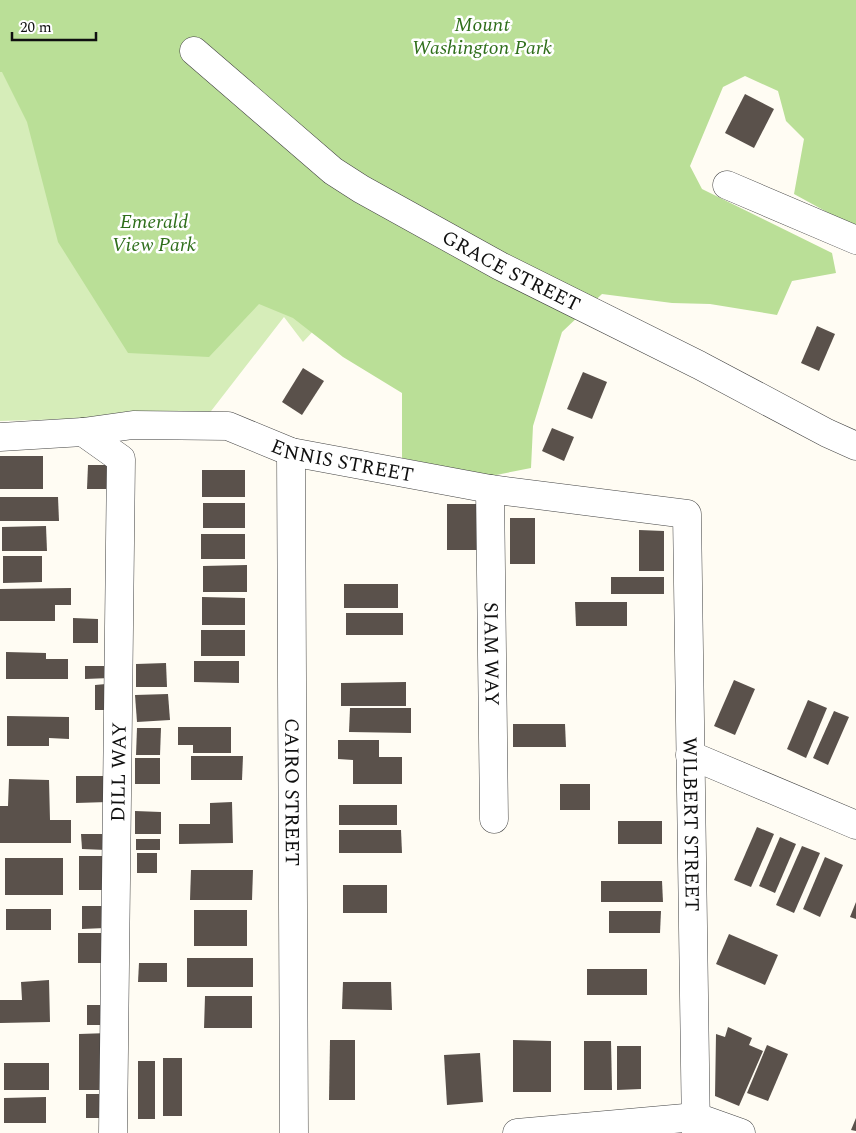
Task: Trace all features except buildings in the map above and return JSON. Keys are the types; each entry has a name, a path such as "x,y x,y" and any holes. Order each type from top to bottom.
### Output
{"street":[{"name":"GRACE STREET","path":"194,51 333,171 361,189 500,266 856,446"},
{"path":"727,185 856,240"},
{"name":"ENNIS STREET","path":"0,437 83,432 133,426 228,426 291,452 490,489 688,514"},
{"name":"DILL WAY","path":"83,432 121,459 113,1133"},
{"name":"CAIRO STREET","path":"291,452 294,1133"},
{"name":"SIAM WAY","path":"490,489 494,820"},
{"name":"WILBERT STREET","path":"688,514 696,1125"},
{"path":"690,755 856,825"},
{"path":"517,1133 696,1125 741,1133"}],"green space":[{"name":"Emerald View Park","path":"0,0 388,251 303,342 284,317 208,415 0,421"},
{"name":"Mount Washington Park","path":"0,0 856,0 856,228 794,194 804,139 786,121 778,91 745,76 723,87 690,166 702,189 832,253 836,273 792,281 777,315 710,304 672,303 602,294 562,332 533,426 531,468 491,476 402,458 402,393 343,357 293,318 259,304 209,357 128,353 58,242 27,122 2,72 0,72"}]}
